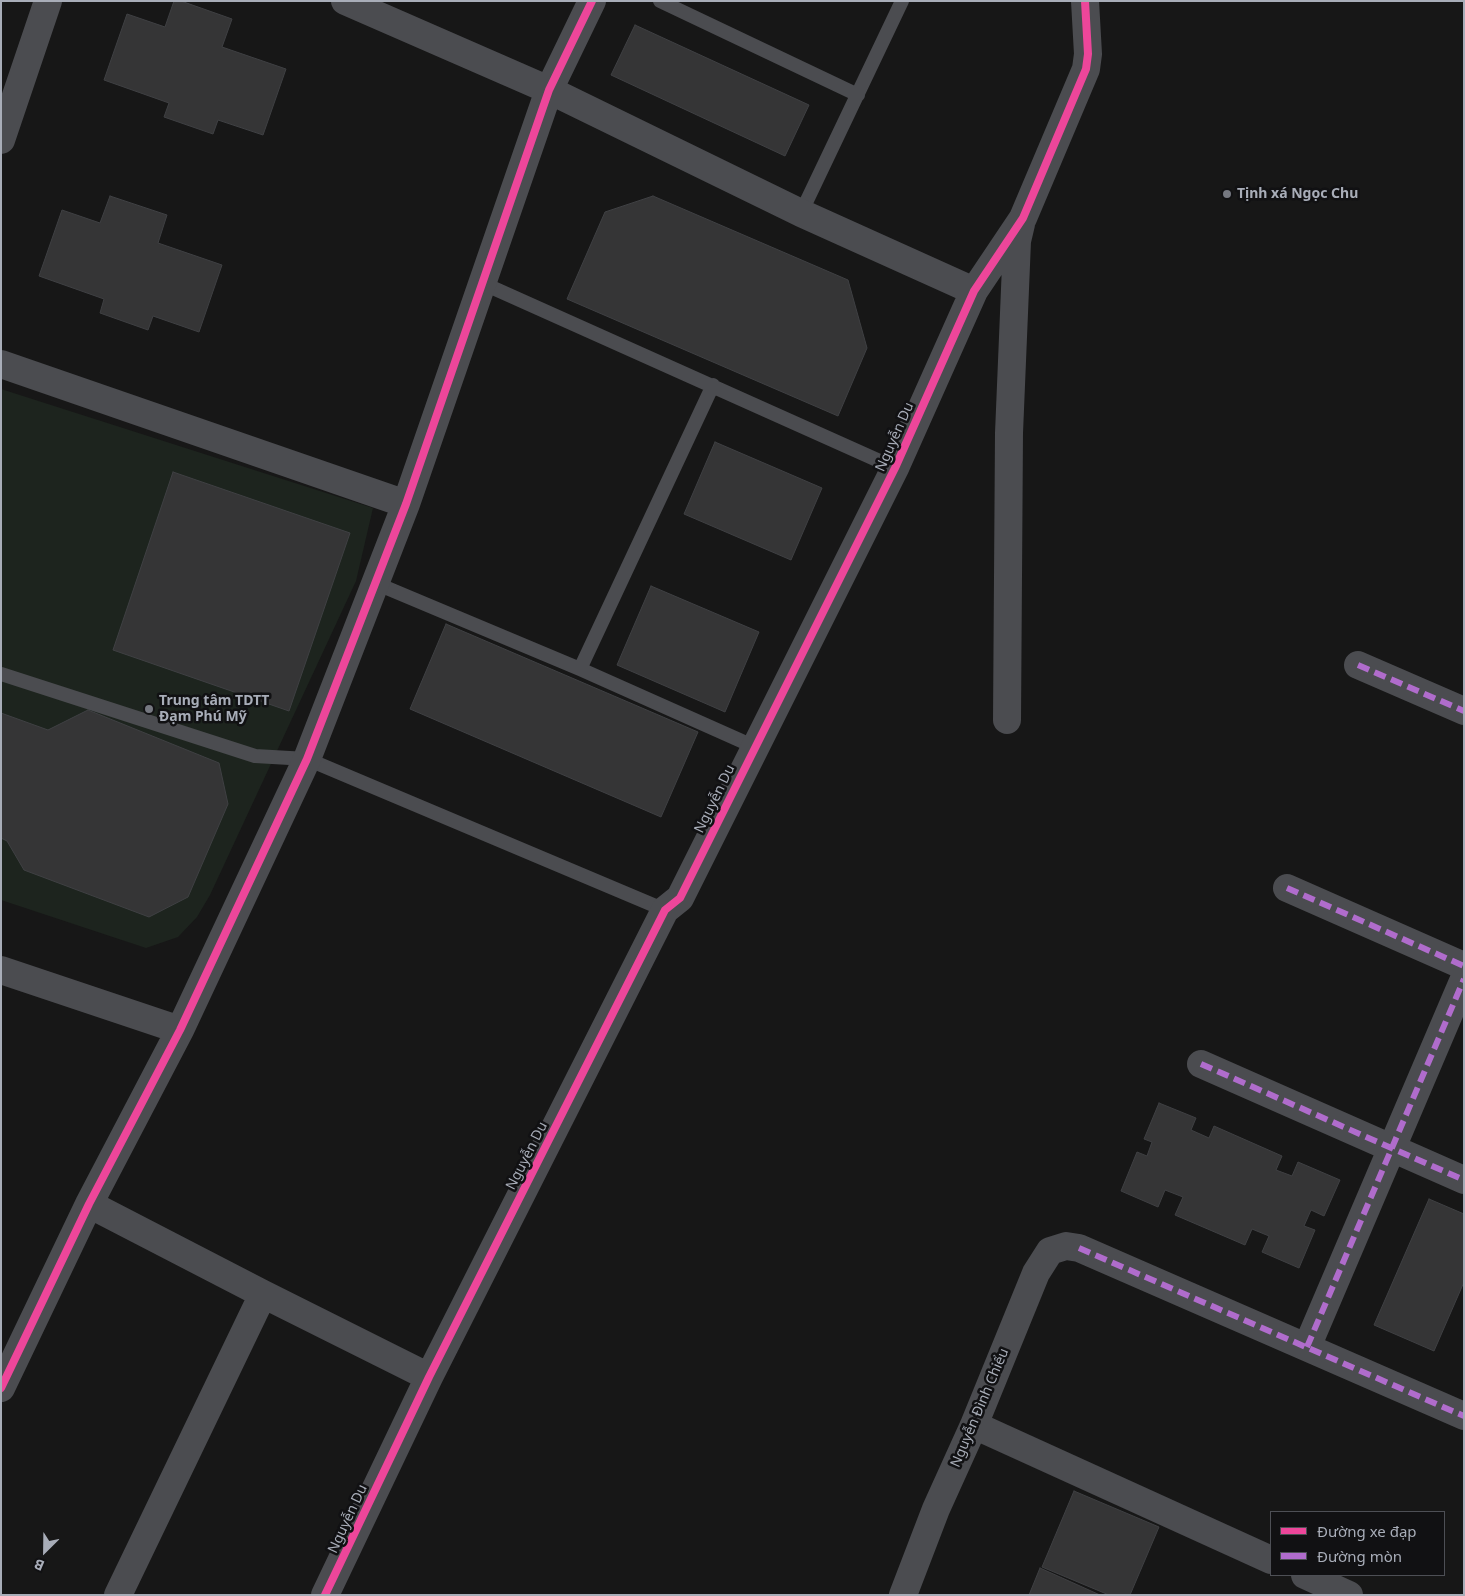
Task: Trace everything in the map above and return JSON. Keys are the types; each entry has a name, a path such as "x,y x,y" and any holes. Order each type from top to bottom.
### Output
{"street":[{"path":"1,140 48,1"},
{"path":"344,1 549,90 801,213 974,292"},
{"path":"1,1388 11,1343 89,1204 180,1030 307,759 406,504 549,90 592,1"},
{"name":"Nguyễn Du","path":"325,1595 429,1377 665,910 680,898 895,468 974,292 1023,218 1086,69 1088,54 1085,1"},
{"path":"1007,720 1010,433 1017,241 1023,218"},
{"path":"1,364 406,504"},
{"path":"1358,665 1464,711"},
{"path":"1287,888 1464,966"},
{"path":"1,970 180,1030"},
{"path":"1464,978 1307,1347 1464,1416"},
{"path":"1201,1064 1464,1180"},
{"path":"89,1204 262,1294 429,1377"},
{"name":"Nguyễn Đình Chiểu","path":"903,1595 936,1509 974,1425 1036,1272 1050,1251 1066,1246 1080,1248 1307,1347"},
{"path":"118,1595 262,1294"},
{"path":"974,1425 1270,1560"},
{"path":"1307,1576 1349,1595"}],"lane":[{"path":"660,1 858,95"},
{"path":"801,213 902,1"},
{"path":"482,283 895,468"},
{"path":"580,669 713,386"},
{"path":"375,583 580,669 755,747"},
{"path":"1,674 255,756 307,759 665,910"}],"shaded area":[{"name":"Trung tâm TDTT Đạm Phú Mỹ","path":"1,389 373,508 356,581 210,895 197,917 178,937 146,948 1,900"}],"building":[{"path":"174,1 181,1 232,19 222,47 286,69 263,135 218,120 213,134 164,117 169,103 104,80 127,14 165,27"},
{"path":"635,25 809,105 785,156 611,75"},
{"path":"110,196 167,215 158,243 222,265 199,332 153,316 148,330 100,313 104,299 39,276 62,210 100,223"},
{"path":"653,196 848,280 867,348 838,416 567,299 605,212"},
{"path":"715,442 822,488 791,560 684,514"},
{"path":"173,472 350,533 289,711 113,650"},
{"path":"651,586 759,632 725,712 617,665"},
{"path":"446,624 698,732 661,817 410,709"},
{"path":"88,710 219,763 228,804 188,897 149,917 24,870 7,841 1,838 1,713 48,730"},
{"path":"1159,1103 1196,1118 1191,1130 1209,1138 1214,1126 1282,1156 1276,1170 1292,1176 1298,1162 1340,1180 1324,1216 1311,1210 1304,1226 1315,1230 1299,1268 1262,1252 1269,1236 1252,1229 1245,1245 1175,1215 1183,1197 1165,1190 1158,1207 1121,1191 1137,1152 1147,1156 1152,1142 1144,1139"},
{"path":"1429,1199 1464,1214 1464,1282 1434,1351 1374,1325"},
{"path":"1074,1491 1159,1527 1130,1595 1109,1595 1042,1567"},
{"path":"1040,1568 1100,1595 1029,1595"}],"marked path":[{"path":"1358,665 1464,711"},
{"path":"1287,888 1464,966"},
{"path":"1307,1347 1464,979"},
{"path":"1201,1064 1464,1180"},
{"path":"1079,1248 1464,1416"}],"cycle path":[{"path":"1,1388 89,1204 180,1030 307,759 406,504 549,90 592,1"},
{"path":"325,1595 429,1377 665,910 680,898 895,468 974,291 1023,218 1086,69 1088,54 1085,1"}],"place":[{"name":"Tịnh xá Ngọc Chu","path":"1227,194"},
{"name":"Trung tâm TDTT Đạm Phú Mỹ","path":"149,709"}]}
